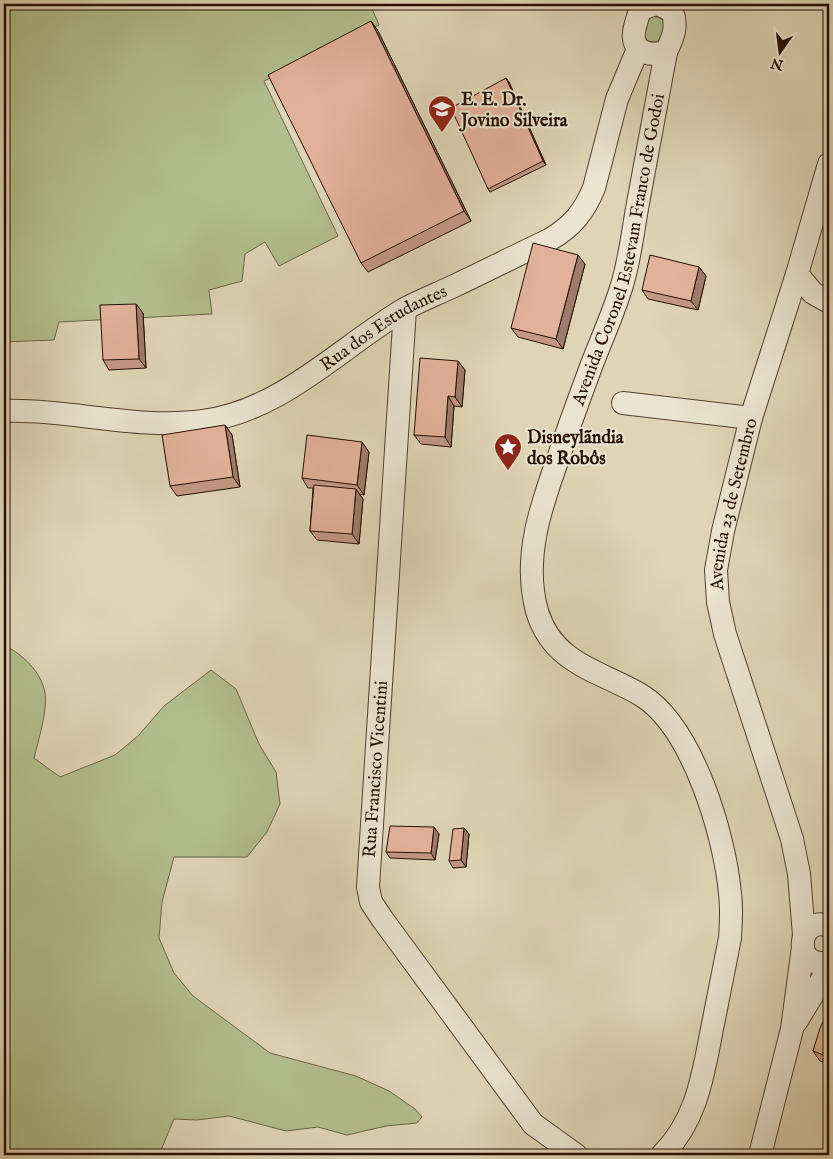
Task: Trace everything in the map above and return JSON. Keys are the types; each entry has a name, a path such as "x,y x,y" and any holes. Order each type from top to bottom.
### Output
{"street":[{"path":"658,4 677,12 671,42 666,52 648,54 638,49 634,38 642,8 658,4"},
{"name":"Rua dos Estudantes","path":"4,411 30,410 149,423 204,421 234,413 265,402 291,388 368,332 405,309 566,231 589,200 594,188 618,99 638,49"},
{"name":"Avenida Coronel Estevam Franco de Godoi","path":"662,1155 673,1144 689,1118 700,1090 730,938 732,915 730,891 722,848 716,823 695,765 681,737 666,716 642,696 591,672 571,660 549,636 538,613 533,589 532,562 534,534 543,500 579,397 622,285 666,52"},
{"name":"Avenida 23 de Setembro","path":"792,1029 803,941 799,874 789,830 725,634 718,602 716,570 723,531 751,418 798,274 829,164"},
{"path":"798,274 813,293 829,302"},
{"name":"Rua Francisco Vicentini","path":"405,309 368,887 371,902 382,920 533,1124 576,1155"},
{"path":"623,403 751,418"},
{"name":"Avenida 23 de Setembro","path":"799,874 811,900 827,925"},
{"path":"827,925 813,926 803,941 805,954 814,962 821,964 829,962"},
{"path":"760,1155 792,1029 829,968"}],"green space":[{"path":"4,4 370,4 379,25 264,81 338,236 279,266 265,242 245,254 242,281 209,290 212,314 59,322 54,340 4,342"},
{"path":"653,16 662,20 666,29 662,38 653,42 644,38 640,29 644,20"},
{"path":"4,645 30,664 43,685 46,700 34,758 60,777 115,755 138,736 164,706 211,670 236,689 259,744 276,772 280,804 267,832 247,857 174,857 162,902 159,938 174,973 193,996 270,1053 356,1076 389,1091 415,1109 422,1117 417,1123 386,1126 347,1135 318,1127 286,1131 229,1116 197,1120 174,1119 161,1150 152,1155 4,1155 4,898 8,881 4,869"}],"building":[{"path":"371,21 464,211 361,263 268,75"},
{"path":"506,78 543,161 488,189 451,108"},
{"path":"533,243 578,255 556,339 511,328"},
{"path":"650,255 699,267 691,301 642,290"},
{"path":"136,304 139,359 103,360 100,305"},
{"path":"420,358 458,361 455,397 448,396 445,437 414,435"},
{"path":"225,425 233,477 170,486 162,435"},
{"path":"307,435 362,442 357,485 302,478"},
{"path":"314,485 356,489 352,534 310,531"},
{"path":"390,826 434,827 431,853 386,852"},
{"path":"464,828 461,860 449,861 453,829"},
{"path":"829,1009 829,1057 813,1051 820,1028"}],"place":[{"name":"E. E. Dr. Jovino Silveira","path":"442,133"},
{"name":"Disneylãndia dos Robôs","path":"508,471"}]}
